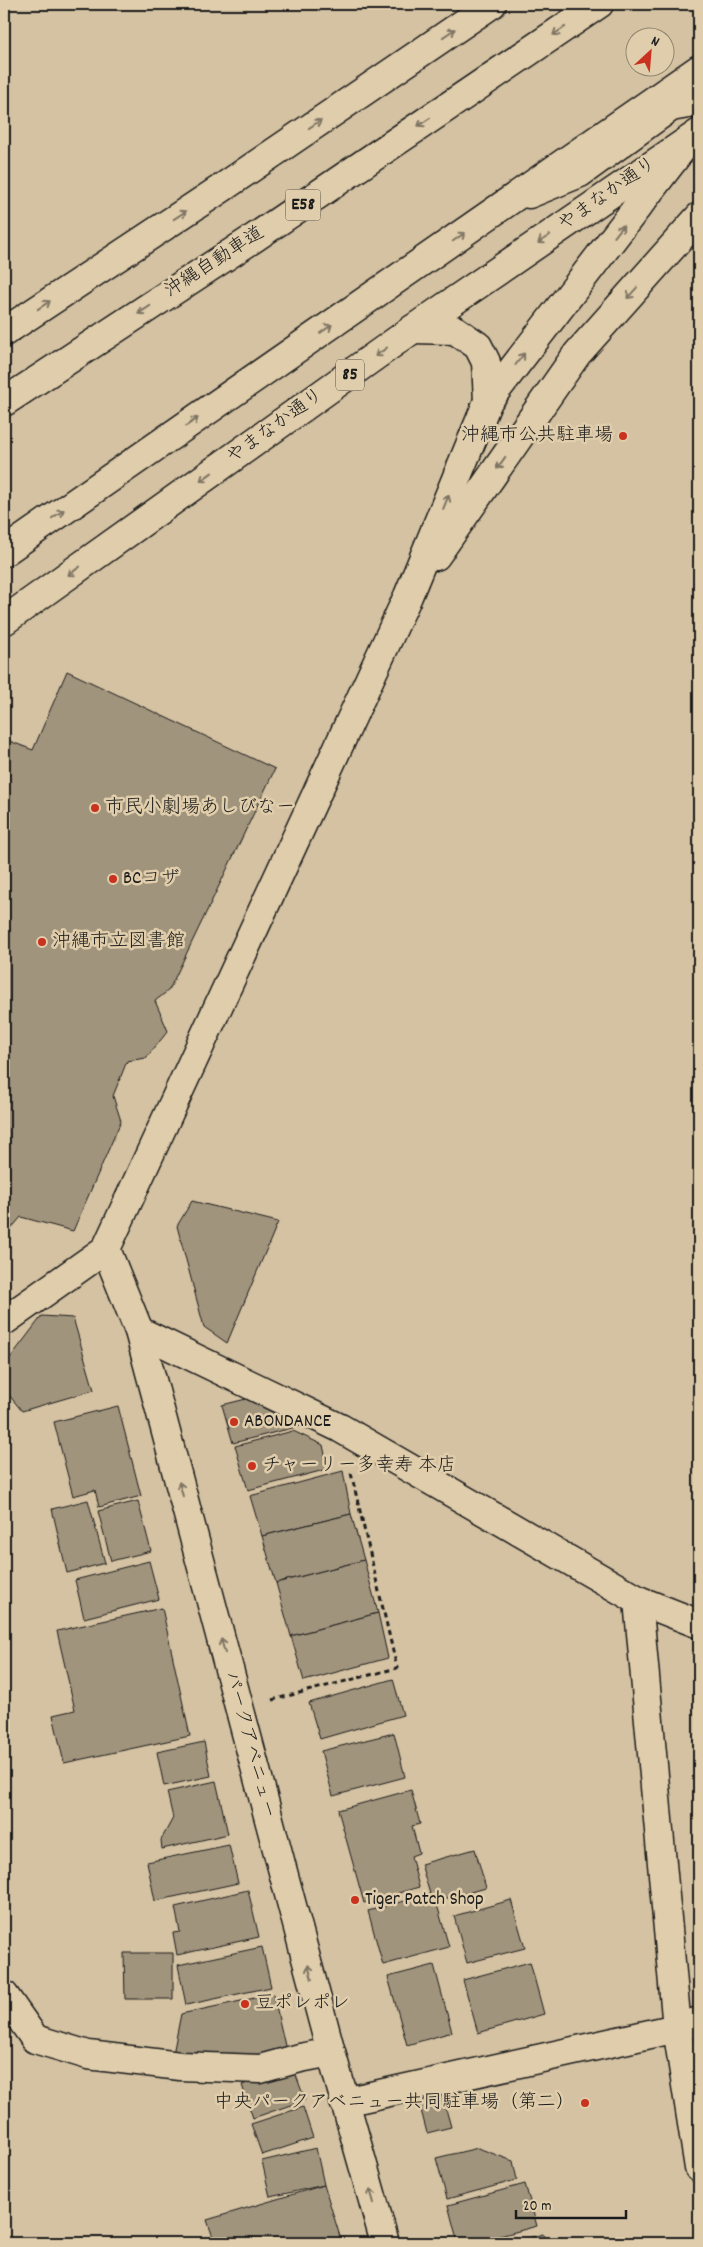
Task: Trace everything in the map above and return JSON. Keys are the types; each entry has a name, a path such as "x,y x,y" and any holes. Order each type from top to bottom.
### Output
{"main road":[{"path":"4,332 230,182 492,4"},
{"name":"沖縄自動車道","path":"4,402 262,232 599,4"},
{"path":"4,552 512,201 699,69"},
{"path":"512,201 580,173 671,107 699,102"},
{"path":"4,1321 106,1249 408,596 488,401 696,131"},
{"name":"やまなか通り","path":"4,622 696,131"},
{"path":"408,596 578,354 699,217"},
{"path":"413,330 454,330 478,346 486,362 488,401"},
{"name":"パークアベニュー","path":"106,1249 139,1331 344,2102 386,2243"},
{"path":"139,1331 340,1428 638,1600 699,1624"},
{"path":"638,1600 688,2024 699,2168"},
{"path":"4,1995 35,2038 88,2055 180,2066 260,2069 331,2052"},
{"path":"344,2102 688,2024"}],"path":[{"path":"272,1700 397,1668 340,1428"}],"building":[{"name":"BCコザ","path":"67,671 275,769 169,990 155,1001 168,1031 146,1058 127,1061 113,1096 121,1121 73,1231 21,1217 4,1237 4,739 33,750"},
{"path":"192,1201 278,1222 227,1343 204,1327 177,1226"},
{"path":"42,1316 73,1318 94,1390 22,1411 4,1389 4,1366"},
{"path":"246,1399 300,1426 233,1443 222,1405"},
{"path":"118,1406 141,1496 99,1507 95,1490 73,1496 54,1422"},
{"path":"293,1431 323,1445 328,1469 248,1490 235,1446"},
{"path":"343,1471 351,1514 262,1536 250,1496"},
{"path":"88,1500 105,1563 67,1573 52,1509"},
{"path":"138,1501 151,1551 111,1561 98,1511"},
{"path":"351,1514 364,1560 276,1583 262,1536"},
{"path":"364,1560 378,1613 291,1636 276,1583"},
{"path":"149,1561 159,1599 84,1618 75,1580"},
{"path":"162,1608 190,1736 64,1763 53,1715 75,1710 57,1631"},
{"path":"378,1613 388,1658 304,1681 291,1636"},
{"path":"393,1679 403,1715 320,1739 309,1703"},
{"path":"394,1733 405,1777 333,1796 321,1751"},
{"path":"204,1742 211,1776 164,1786 157,1752"},
{"path":"216,1781 228,1834 162,1849 161,1840 173,1818 167,1792"},
{"path":"411,1790 420,1824 412,1826 419,1853 411,1856 419,1887 364,1903 338,1810"},
{"path":"229,1845 238,1883 155,1901 147,1862"},
{"path":"475,1849 486,1888 436,1901 449,1947 383,1965 368,1911 430,1894 421,1864"},
{"path":"248,1890 259,1937 177,1955 173,1933 180,1932 175,1907"},
{"path":"511,1900 525,1948 467,1963 454,1916"},
{"path":"262,1947 271,1987 186,2005 178,1965"},
{"path":"124,1953 173,1953 173,1999 125,1999"},
{"path":"530,1962 544,2014 478,2033 463,1980"},
{"path":"434,1965 452,2032 407,2045 388,1977"},
{"path":"273,1994 286,2050 232,2059 172,2059 181,2014"},
{"path":"293,2067 305,2100 253,2118 242,2085"},
{"path":"439,2084 451,2127 427,2133 416,2091"},
{"path":"303,2107 313,2138 262,2155 251,2124"},
{"path":"316,2148 324,2185 270,2197 262,2161"},
{"path":"478,2148 513,2161 517,2180 447,2199 436,2158"},
{"path":"525,2184 537,2226 474,2243 458,2243 448,2205"},
{"path":"324,2185 342,2243 215,2243 207,2220"},
{"path":"543,2234 546,2243 508,2243"}],"place":[{"name":"沖縄市公共駐車場","path":"623,436"},
{"name":"市民小劇場あしびなー","path":"95,808"},
{"name":"BCコザ","path":"113,879"},
{"name":"沖縄市立図書館","path":"42,942"},
{"name":"ABONDANCE","path":"234,1422"},
{"name":"チャーリー多幸寿 本店","path":"252,1466"},
{"name":"Tiger Patch Shop","path":"355,1900"},
{"name":"豆ポレポレ","path":"245,2004"},
{"name":"中央パークアベニュー共同駐車場（第二）","path":"585,2103"}]}
